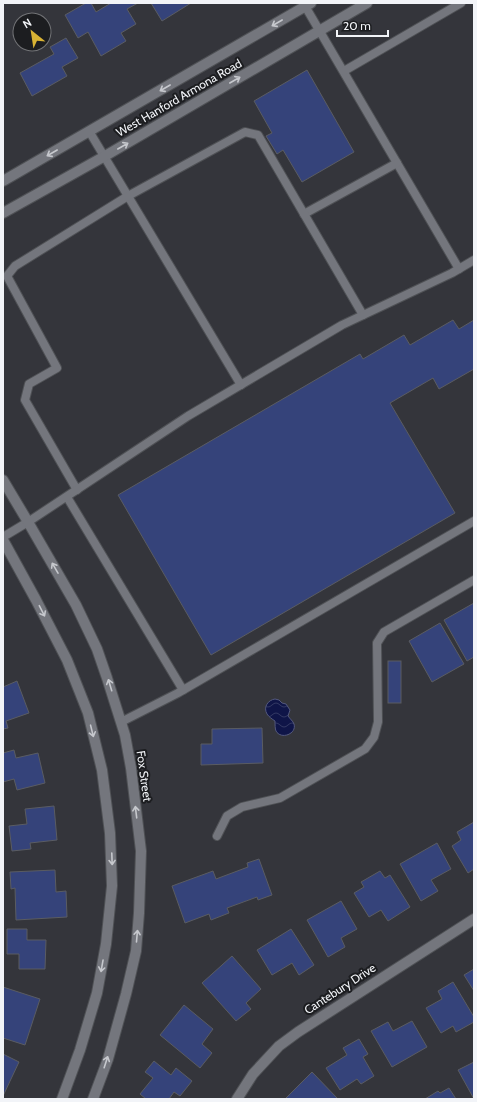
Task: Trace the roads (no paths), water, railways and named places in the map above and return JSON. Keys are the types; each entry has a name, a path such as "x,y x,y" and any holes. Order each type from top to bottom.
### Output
{"street":[{"name":"West Hanford Armona Road","path":"3,213 105,156 367,3"},
{"name":"West Hanford Armona Road","path":"3,181 308,5"},
{"name":"Fox Street","path":"3,480 76,605 97,649 125,735 131,768 141,851 136,951 108,1059 93,1099"},
{"path":"3,540 67,660 88,713 102,770 110,833 112,886 106,944 97,993 80,1050 62,1099"},
{"name":"Cantebury Drive","path":"237,1099 253,1074 280,1046 298,1032 474,919"}],"lane":[{"path":"344,71 461,3"},
{"path":"308,5 320,30 459,269"},
{"path":"90,131 241,385"},
{"path":"77,490 25,400 29,384 57,368 7,276 15,266 128,196 245,132 258,134 363,315"},
{"path":"304,214 397,163"},
{"path":"3,537 67,497 188,416 342,324 459,269 474,260"},
{"path":"67,497 183,690"},
{"path":"121,722 183,690 474,521"},
{"path":"217,836 227,816 242,807 280,798 365,749 374,737 378,722 377,643 384,632 474,580"}],"water":[{"path":"275,699 286,704 290,710 288,716 294,723 294,728 288,735 278,734 275,721 267,714 267,704"}]}
